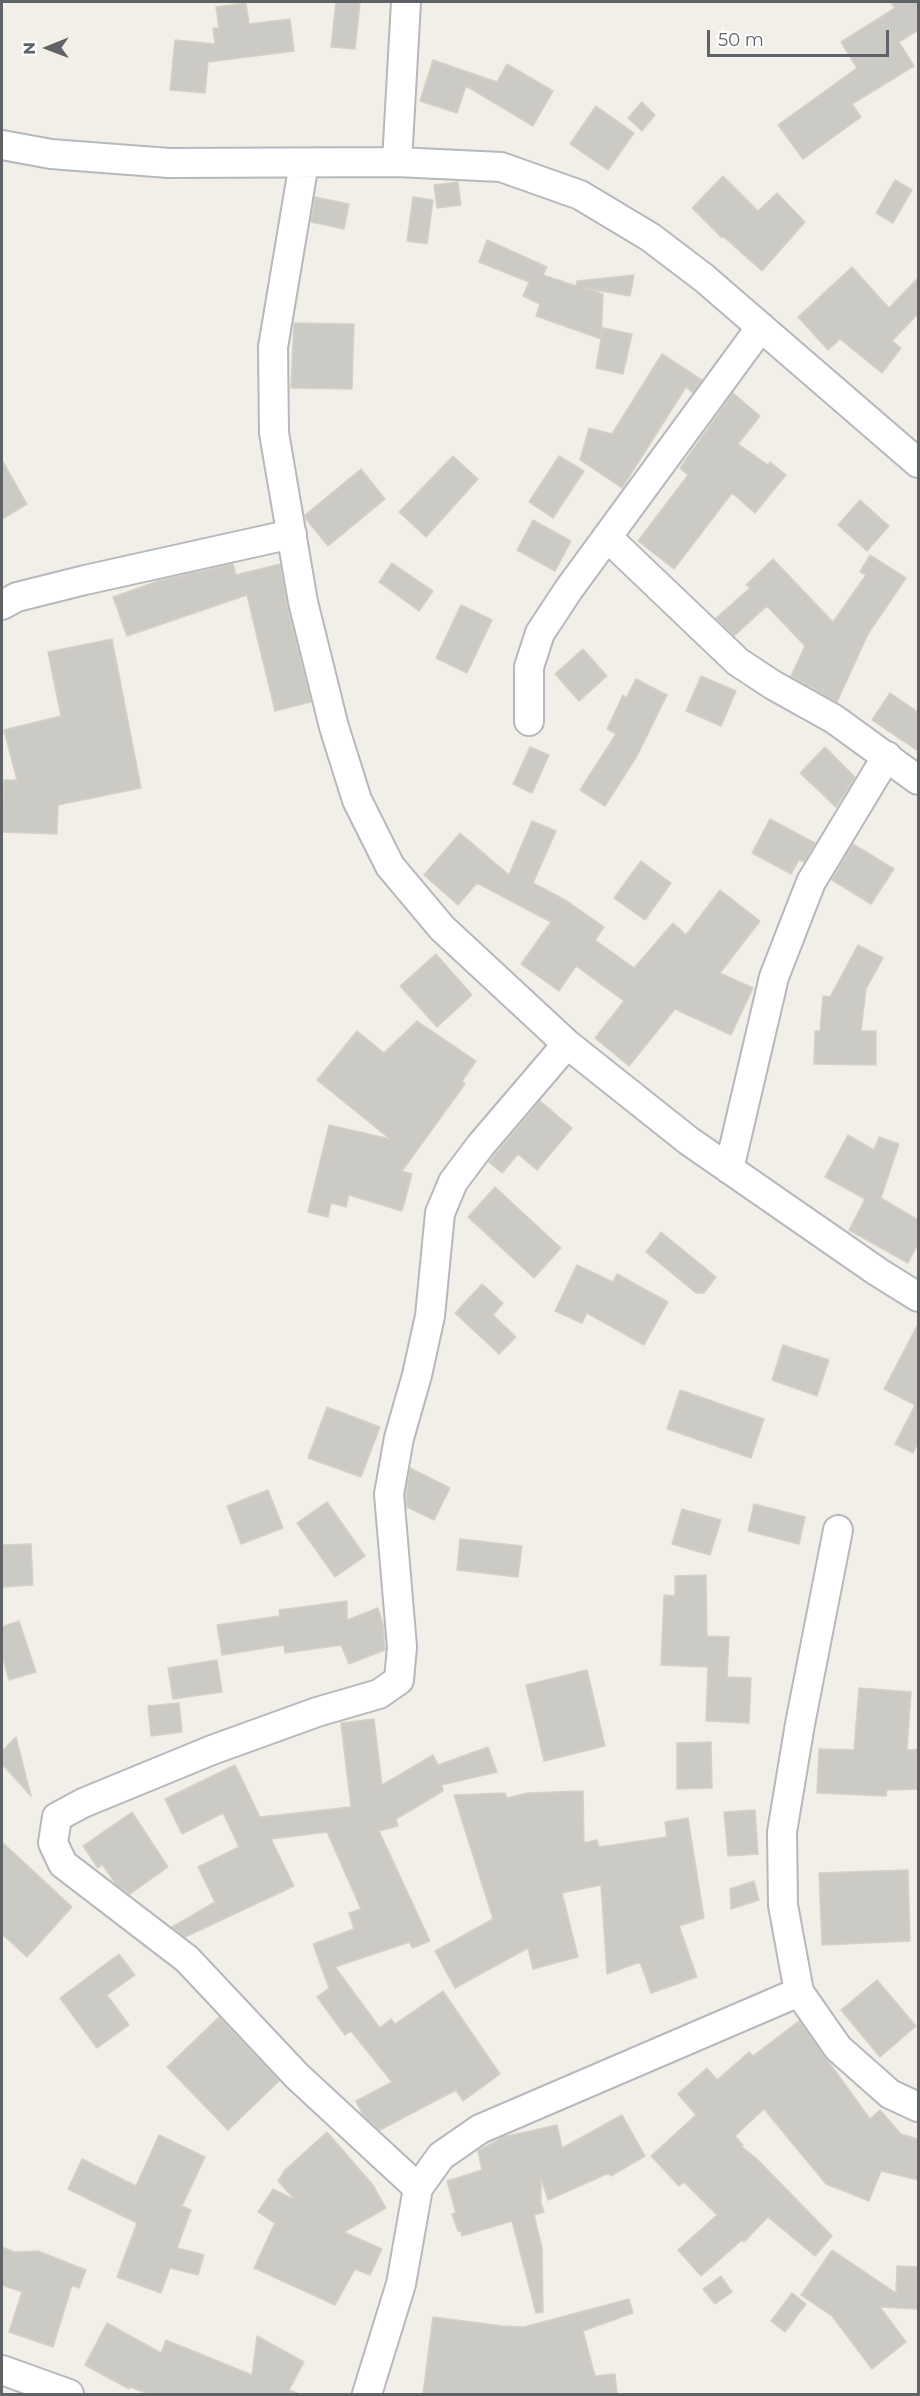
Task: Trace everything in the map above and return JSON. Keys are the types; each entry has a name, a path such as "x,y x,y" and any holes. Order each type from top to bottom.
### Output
{"street":[{"path":"397,162 406,2"},
{"path":"2,145 51,154 169,163 397,162 501,166 580,195 650,237 704,278 918,463"},
{"path":"304,163 273,347 274,433 303,602 334,727 357,800 390,866 442,928 567,1044 689,1141 878,1272 918,1297"},
{"path":"529,721 529,667 540,633 607,537 761,327"},
{"path":"2,605 17,597 85,580 292,534"},
{"path":"607,537 738,662 834,719 918,780"},
{"path":"729,1169 774,977 811,882 887,756"},
{"path":"418,2188 297,2076 188,1959 63,1864 53,1843 57,1817 83,1803 212,1750 317,1712 379,1694 399,1680 402,1647 389,1494 399,1438 417,1375 430,1316 440,1213 453,1182 473,1155 567,1044"},
{"path":"838,1530 800,1724 782,1832 783,1905 799,1992 838,2048 890,2094 918,2107"},
{"path":"367,2394 401,2284 418,2188 441,2156 480,2129 799,1992"},
{"path":"2,2370 69,2394"}],"building":[{"path":"336,2 360,2 355,49 331,47"},
{"path":"891,2 918,2 918,30 899,42 914,66 852,104 861,117 803,159 778,125 857,68 841,42 895,8"},
{"path":"246,3 249,24 290,19 294,51 208,62 205,93 170,90 175,40 215,44 213,28 219,28 216,7"},
{"path":"433,60 497,82 507,64 553,91 533,126 466,86 457,113 420,101"},
{"path":"642,102 655,115 642,131 628,118"},
{"path":"596,106 634,133 608,170 570,144"},
{"path":"723,176 758,211 777,193 805,222 762,271 724,237 722,238 692,208"},
{"path":"895,180 912,190 893,223 876,213"},
{"path":"458,182 461,205 437,208 434,185"},
{"path":"315,197 349,204 344,229 311,222"},
{"path":"413,197 433,200 427,244 407,241"},
{"path":"487,240 547,267 543,275 576,286 577,281 634,275 630,296 585,288 603,294 601,339 536,316 540,304 523,296 529,282 479,262"},
{"path":"852,267 889,308 918,278 918,314 892,341 901,348 882,373 840,339 828,350 798,317"},
{"path":"294,323 354,324 352,389 291,388"},
{"path":"603,328 632,334 623,374 596,368"},
{"path":"662,354 702,380 693,393 686,387 622,488 580,460 589,428 612,434"},
{"path":"733,393 760,416 738,444 768,465 770,462 786,475 755,513 732,493 674,569 638,541 688,475 680,468"},
{"path":"453,456 478,479 426,537 399,512"},
{"path":"559,456 584,471 553,518 529,502"},
{"path":"2,460 27,504 2,519"},
{"path":"361,469 385,499 328,546 305,515"},
{"path":"860,500 889,526 867,551 838,525"},
{"path":"533,520 571,541 555,571 517,550"},
{"path":"870,555 906,578 868,634 837,702 791,676 805,646 767,606 734,636 716,618 750,588 746,585 773,559 833,622 866,575 860,572"},
{"path":"392,563 433,591 419,611 379,582"},
{"path":"233,564 236,575 280,564 287,606 311,702 275,711 247,595 127,636 113,597 161,580"},
{"path":"461,605 492,620 467,673 436,658"},
{"path":"112,639 141,788 58,805 57,834 2,832 4,780 17,780 4,730 61,716 48,652"},
{"path":"583,649 607,676 579,701 555,674"},
{"path":"701,676 736,691 721,726 686,711"},
{"path":"636,679 667,695 637,756 605,806 580,790 616,734 607,729 623,695 626,698"},
{"path":"890,693 918,712 918,751 872,720"},
{"path":"530,747 549,755 532,793 513,784"},
{"path":"825,747 855,777 836,807 800,773"},
{"path":"770,819 815,843 804,862 799,860 791,874 752,853"},
{"path":"532,821 556,831 533,883 567,901 604,927 595,940 634,968 673,923 686,935 720,890 760,921 720,973 753,988 731,1035 675,1009 629,1066 595,1038 624,1001 576,966 559,991 521,964 551,922 477,883 458,905 424,875 460,833 509,875"},
{"path":"853,844 894,869 871,904 832,880"},
{"path":"641,861 671,883 645,920 614,898"},
{"path":"858,945 883,958 866,989 861,1031 876,1031 876,1065 814,1064 815,1031 820,1031 823,996 830,997"},
{"path":"436,954 472,995 437,1027 400,986"},
{"path":"417,1021 476,1061 462,1081 465,1084 402,1171 412,1174 402,1211 349,1195 346,1207 331,1203 328,1217 308,1212 329,1125 390,1139 317,1080 357,1031 384,1053"},
{"path":"540,1101 572,1128 537,1170 518,1154 502,1173 489,1162"},
{"path":"848,1135 874,1150 879,1137 899,1144 881,1198 918,1220 918,1244 908,1263 849,1230 865,1199 825,1177"},
{"path":"495,1187 561,1248 534,1278 468,1217"},
{"path":"661,1232 716,1277 704,1293 696,1293 646,1252"},
{"path":"577,1265 613,1282 617,1274 668,1302 644,1345 587,1313 582,1323 555,1311"},
{"path":"482,1284 503,1303 493,1315 516,1337 499,1354 455,1313"},
{"path":"918,1324 918,1443 913,1453 895,1444 915,1405 884,1389"},
{"path":"783,1345 829,1360 817,1396 772,1380"},
{"path":"680,1390 764,1419 751,1458 667,1429"},
{"path":"327,1407 380,1427 361,1477 308,1458"},
{"path":"410,1468 450,1488 434,1520 407,1507 406,1495"},
{"path":"268,1490 283,1528 241,1544 227,1506"},
{"path":"327,1502 365,1556 335,1577 297,1523"},
{"path":"754,1504 805,1517 799,1544 748,1531"},
{"path":"682,1509 721,1520 710,1555 672,1544"},
{"path":"460,1539 522,1546 518,1577 457,1570"},
{"path":"31,1544 33,1585 2,1587 2,1545"},
{"path":"706,1575 707,1636 729,1637 727,1677 751,1678 749,1723 706,1721 708,1667 661,1665 664,1595 675,1596 675,1576"},
{"path":"347,1601 347,1620 378,1608 383,1624 385,1650 349,1664 341,1645 285,1653 284,1645 222,1655 217,1625 280,1616 279,1610"},
{"path":"19,1621 36,1672 9,1680 2,1655 2,1627"},
{"path":"217,1660 222,1692 173,1699 168,1668"},
{"path":"587,1670 605,1746 544,1761 526,1685"},
{"path":"859,1688 911,1692 907,1750 918,1749 918,1789 887,1790 886,1796 817,1793 819,1749 854,1750"},
{"path":"179,1703 182,1732 151,1736 148,1706"},
{"path":"374,1719 382,1785 433,1755 438,1765 488,1747 497,1772 442,1785 443,1791 396,1819 398,1826 379,1831 430,1941 412,1948 410,1942 335,1967 380,2028 391,2019 395,2024 443,1991 500,2074 463,2101 456,2090 380,2130 363,2115 356,2101 392,2082 351,2031 345,2035 317,1997 329,1988 313,1944 354,1929 349,1913 361,1909 327,1832 271,1839 294,1886 185,1937 172,1927 215,1902 198,1867 239,1847 223,1813 182,1834 165,1799 235,1765 260,1817 351,1807 341,1723"},
{"path":"16,1737 31,1796 2,1764 2,1751"},
{"path":"711,1742 712,1788 677,1789 677,1743"},
{"path":"583,1791 584,1843 597,1840 599,1847 667,1837 665,1822 688,1818 704,1918 679,1926 697,1977 651,1993 640,1962 607,1974 601,1885 562,1893 578,1957 533,1969 528,1948 455,1988 435,1951 493,1919 454,1795 505,1793 507,1798 528,1793"},
{"path":"755,1810 758,1854 728,1856 724,1812"},
{"path":"132,1812 168,1867 130,1894 116,1884 102,1864 98,1868 83,1846"},
{"path":"2,1842 72,1907 27,1957 2,1934"},
{"path":"908,1870 910,1941 822,1945 819,1873"},
{"path":"754,1881 759,1900 731,1909 730,1889"},
{"path":"119,1954 135,1975 107,1995 129,2025 97,2048 60,1998"},
{"path":"877,1980 916,2026 880,2057 841,2010"},
{"path":"219,2017 279,2081 228,2130 167,2067"},
{"path":"799,2021 870,2119 880,2110 901,2134 918,2139 918,2180 881,2171 869,2201 826,2184 764,2109 735,2136 743,2145 741,2146 758,2160 832,2236 815,2256 768,2217 744,2242 742,2240 701,2276 678,2250 717,2215 684,2182 679,2186 651,2156 696,2115 678,2094 707,2068 717,2080 749,2052 753,2056"},
{"path":"622,2115 645,2156 611,2176 609,2173 548,2200 541,2178 541,2203 544,2212 534,2215 542,2248 543,2312 536,2313 512,2221 462,2236 452,2214 456,2213 447,2181 482,2170 478,2151 503,2137 557,2125 562,2148"},
{"path":"327,2132 373,2185 386,2208 344,2232 382,2249 370,2275 355,2269 335,2305 254,2268 275,2223 258,2212 273,2189 295,2200 278,2181 285,2170"},
{"path":"159,2135 205,2157 182,2206 191,2210 177,2248 204,2255 198,2275 170,2268 161,2293 117,2277 137,2223 68,2189 82,2159 136,2186"},
{"path":"2,2247 14,2252 38,2251 86,2270 79,2288 72,2285 53,2347 9,2332 22,2292 2,2285"},
{"path":"832,2250 896,2293 897,2266 918,2267 918,2309 880,2307 906,2342 872,2369 832,2316 801,2295"},
{"path":"721,2276 732,2292 715,2304 703,2289"},
{"path":"792,2293 806,2304 785,2332 771,2321"},
{"path":"629,2299 633,2313 583,2331 595,2376 615,2374 617,2394 423,2394 433,2317 524,2327"},
{"path":"107,2323 161,2353 166,2340 252,2375 257,2336 304,2362 289,2390 299,2394 149,2394 130,2387 129,2389 85,2365"}]}
